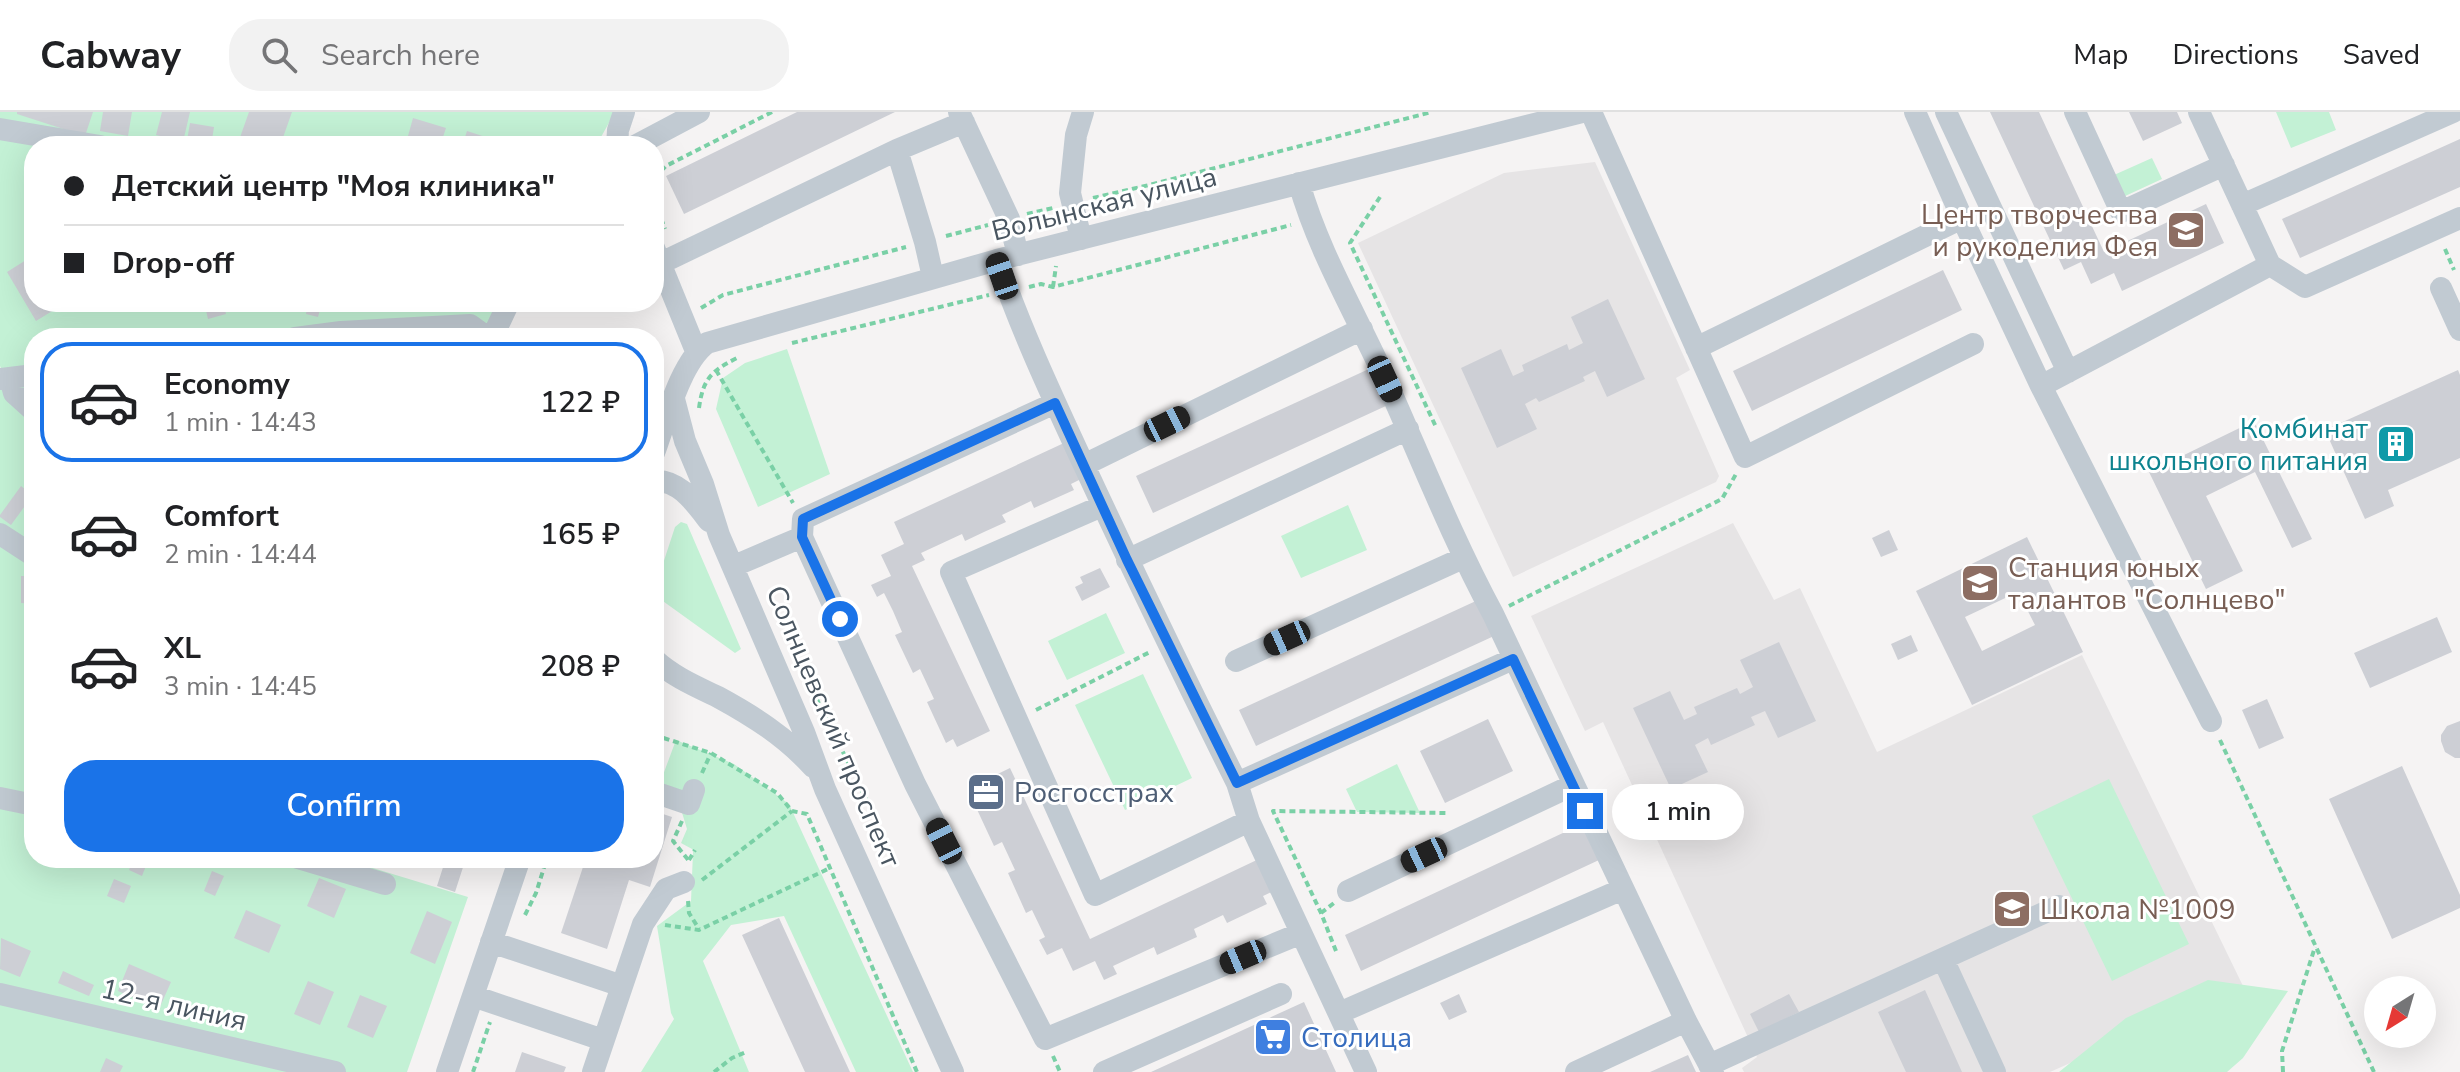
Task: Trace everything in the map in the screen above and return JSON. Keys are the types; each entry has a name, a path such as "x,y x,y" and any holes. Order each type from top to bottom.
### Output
{"street":[{"path":"618,136 624,112"},
{"path":"654,136 699,112"},
{"path":"1081,239 1070,193 1076,135 1083,112"},
{"name":"Волынская улица","path":"696,351 707,343 933,277 1582,112"},
{"path":"1591,112 1745,457 1973,344"},
{"path":"1915,112 2041,386 2211,721"},
{"path":"1946,112 2068,372"},
{"path":"2075,112 2121,212 2224,165"},
{"path":"2199,112 2270,265 2305,287 2460,218"},
{"path":"2242,205 2453,112"},
{"path":"664,253 897,150 962,117 1009,219 1008,258 1031,351 1127,560 1237,783 1249,821 1299,934 1366,1072"},
{"path":"0,129 41,136"},
{"path":"897,150 933,277"},
{"path":"1299,183 1308,215 1408,429 1463,558 1493,614 1711,1068 2059,906"},
{"path":"1696,348 1962,218"},
{"path":"2041,386 2270,265"},
{"path":"664,271 696,351 665,409"},
{"path":"2448,279 2460,330"},
{"path":"415,328 470,325 475,328"},
{"path":"1084,465 1362,329"},
{"path":"24,375 4,374 14,393 24,402"},
{"path":"734,566 803,528 1055,403"},
{"name":"Солнцевский проспект","path":"665,409 685,441 719,535 825,789 953,1072"},
{"path":"1127,560 1408,429"},
{"path":"664,481 674,484 693,499 719,535"},
{"path":"1102,506 951,572 1095,895 1249,821"},
{"path":"803,528 915,784 1045,1039 1299,934"},
{"path":"0,534 24,550"},
{"path":"1236,661 1463,558"},
{"path":"1237,783 1513,659"},
{"path":"664,670 773,730 814,768 825,789"},
{"path":"1348,891 1573,785"},
{"path":"664,793 691,797"},
{"path":"0,798 24,803"},
{"path":"331,868 385,884"},
{"path":"447,1072 514,868"},
{"path":"593,1072 643,924 666,889 686,871"},
{"path":"1339,1013 1623,889"},
{"path":"491,942 622,986"},
{"path":"1943,959 1995,1072"},
{"name":"12-я линия","path":"0,994 335,1072"},
{"path":"1104,1072 1281,994"},
{"path":"473,996 603,1040"},
{"path":"1576,1072 1686,1021"}],"path":[{"path":"664,168 772,112"},
{"path":"693,314 723,295 1071,202 1432,112"},
{"path":"1380,197 1350,243 1436,427"},
{"path":"2436,229 2448,279"},
{"path":"1053,287 1056,266"},
{"path":"723,295 726,304"},
{"path":"697,416 701,388 718,368 803,528"},
{"path":"1493,614 1722,499 1745,457"},
{"path":"1016,720 1168,643"},
{"path":"802,668 869,805"},
{"path":"2211,721 2374,1072"},
{"path":"664,738 711,753 777,793 792,811 807,814 917,1072"},
{"path":"691,797 673,841 686,871 687,892 792,811"},
{"path":"1336,953 1321,913 1273,811 1448,813"},
{"path":"686,871 695,850"},
{"path":"643,924 699,930 830,868"},
{"path":"689,913 699,930"},
{"path":"2283,1072 2282,1051 2315,946"},
{"path":"714,1072 746,1052"}],"shaded area":[{"path":"1595,162 1690,370 1676,378 1719,476 1716,482 1513,577 1358,243 1504,173"},
{"path":"1733,523 1774,600 1800,588 1877,752 2082,655 2243,986 2050,1072 1744,1072 1742,1068 1757,1057 1603,722 1585,731 1531,616"}],"green space":[{"path":"0,112 615,112 602,136 24,136 24,312 504,312 496,328 24,328 24,868 373,868 468,897 407,1072 0,1072 0,380 5,378 0,366"},
{"path":"2276,112 2329,112 2336,130 2291,148"},
{"path":"2152,158 2162,179 2123,197 2114,175"},
{"path":"787,349 830,474 758,507 716,409 723,378 745,363"},
{"path":"1348,505 1367,550 1301,578 1281,536"},
{"path":"681,522 687,524 741,649 735,653 664,602 664,561 675,527"},
{"path":"1106,613 1125,653 1067,680 1048,641"},
{"path":"1143,674 1192,778 1125,810 1075,705"},
{"path":"676,740 734,764 789,804 913,1072 856,1072 784,916 731,925 703,961 749,1072 641,1072 674,1019 657,926 691,901 693,852 681,843 687,829 680,806 664,796 664,772"},
{"path":"1397,764 1420,813 1357,812 1346,789"},
{"path":"2109,779 2189,944 2112,981 2032,816"},
{"path":"2208,980 2288,991 2243,1058 2227,1072 2059,1072 2126,1018"}],"building":[{"path":"17,112 93,112 85,136"},
{"path":"103,112 132,112 128,136 100,131"},
{"path":"162,112 190,112 184,136 156,135"},
{"path":"249,112 292,112 284,136 240,136"},
{"path":"797,112 895,112 684,214 666,176"},
{"path":"1990,112 2039,112 2104,252 2206,204 2224,243 2122,291 2114,273 2091,284 2081,262 2064,270"},
{"path":"2129,112 2177,112 2182,123 2143,141"},
{"path":"413,118 446,128 443,136 408,136"},
{"path":"190,123 214,127 213,136 188,136"},
{"path":"467,131 483,136 465,136"},
{"path":"2460,139 2460,187 2300,258 2282,219"},
{"path":"24,261 24,301 7,272"},
{"path":"1943,270 1962,310 1752,411 1733,371"},
{"path":"1608,299 1645,379 1607,397 1595,371 1583,377 1585,381 1539,402 1536,398 1525,404 1537,429 1497,448 1461,368 1501,349 1513,376 1524,371 1522,365 1567,344 1569,350 1583,343 1571,317"},
{"path":"31,312 51,312 36,321"},
{"path":"206,312 226,312 226,314 208,319"},
{"path":"306,312 319,312 318,317"},
{"path":"1371,368 1388,405 1153,513 1136,476"},
{"name":"Комбинат школьного питания","path":"2458,370 2460,458 2388,490 2394,506 2365,519 2325,430"},
{"path":"2254,421 2312,539 2292,548 2255,472 2206,496 2243,571 2206,589 2149,472"},
{"path":"1064,443 1081,479 1071,484 1074,490 1034,508 1031,501 1002,515 1006,522 965,541 962,534 921,553 925,560 912,566 990,731 957,747 953,739 946,743 927,702 934,699 920,669 913,673 895,635 902,632 893,611 884,593 877,597 871,585 891,576 881,555 904,544 894,522"},
{"path":"21,486 24,488 24,507 11,525 0,515"},
{"path":"1889,530 1898,550 1881,557 1872,538"},
{"path":"2027,537 2083,652 1972,705 1916,591","holes":["2018,592 2035,625 1982,651 1965,617"]},
{"path":"1100,568 1110,587 1082,601 1075,587 1083,583 1080,577"},
{"path":"21,576 24,576 24,603 21,603"},
{"path":"1478,600 1494,636 1256,746 1239,710"},
{"path":"2437,617 2452,652 2370,688 2354,653"},
{"path":"1911,635 1918,651 1898,660 1891,644"},
{"path":"1779,642 1816,721 1778,738 1765,711 1751,717 1755,725 1711,745 1708,738 1695,745 1708,772 1671,789 1633,708 1670,691 1684,720 1697,714 1694,707 1737,688 1740,694 1753,687 1740,660"},
{"path":"2267,699 2284,738 2259,749 2242,710"},
{"path":"1488,719 1513,771 1445,803 1420,751"},
{"path":"2460,721 2460,758 2455,758 2445,752 2441,735 2447,726"},
{"path":"2402,766 2460,895 2460,908 2392,939 2329,799"},
{"path":"1010,768 1090,939 1261,858 1276,890 1263,896 1267,904 1227,923 1223,915 1194,929 1197,937 1157,955 1154,947 1113,966 1117,974 1104,980 1095,961 1073,971 1062,948 1047,955 1039,940 1045,937 1032,910 1026,913 1008,873 1015,870 1002,842 994,846 974,803 982,800 975,785"},
{"path":"664,814 672,817 664,842"},
{"path":"1582,824 1599,860 1361,971 1345,935"},
{"path":"130,868 145,868 142,876"},
{"path":"443,868 463,868 455,892 437,886"},
{"path":"583,868 656,868 650,887 629,880 607,949 561,933"},
{"path":"212,871 224,876 215,896 204,891"},
{"path":"319,878 346,889 334,918 307,906"},
{"path":"114,879 131,886 124,903 107,896"},
{"path":"246,910 281,925 269,953 234,938"},
{"path":"427,911 452,922 435,964 410,953"},
{"path":"779,918 850,1072 805,1072 742,935"},
{"path":"1,938 31,951 20,977 0,969"},
{"path":"129,964 171,982 159,1009 118,991"},
{"path":"63,971 94,985 89,996 58,983"},
{"path":"308,981 334,992 320,1025 294,1014"},
{"path":"1925,990 1962,1072 1906,1072 1878,1012"},
{"path":"1459,994 1467,1012 1449,1020 1440,1003"},
{"path":"1789,994 1799,1012 1759,1032 1750,1014"},
{"path":"360,995 387,1006 373,1038 347,1027"},
{"name":"Столица","path":"1304,1002 1336,1072 1151,1072"},
{"path":"522,1052 566,1067 564,1072 515,1072"},
{"path":"1688,1055 1696,1072 1650,1072"},
{"path":"106,1058 123,1066 120,1072 100,1072"}],"place":[{"name":"Центр творчества и рукоделия Фея","path":"2186,230"},
{"name":"Комбинат школьного питания","path":"2396,444"},
{"name":"Станция юных талантов \"Солнцево\"","path":"1980,583"},
{"name":"Росгосстрах","path":"986,792"},
{"name":"Школа №1009","path":"2012,909"},
{"name":"Столица","path":"1273,1037"}],"route":[{"path":"840,619 802,537 803,519 1055,403 1127,560 1237,783 1513,659 1585,811"}]}
